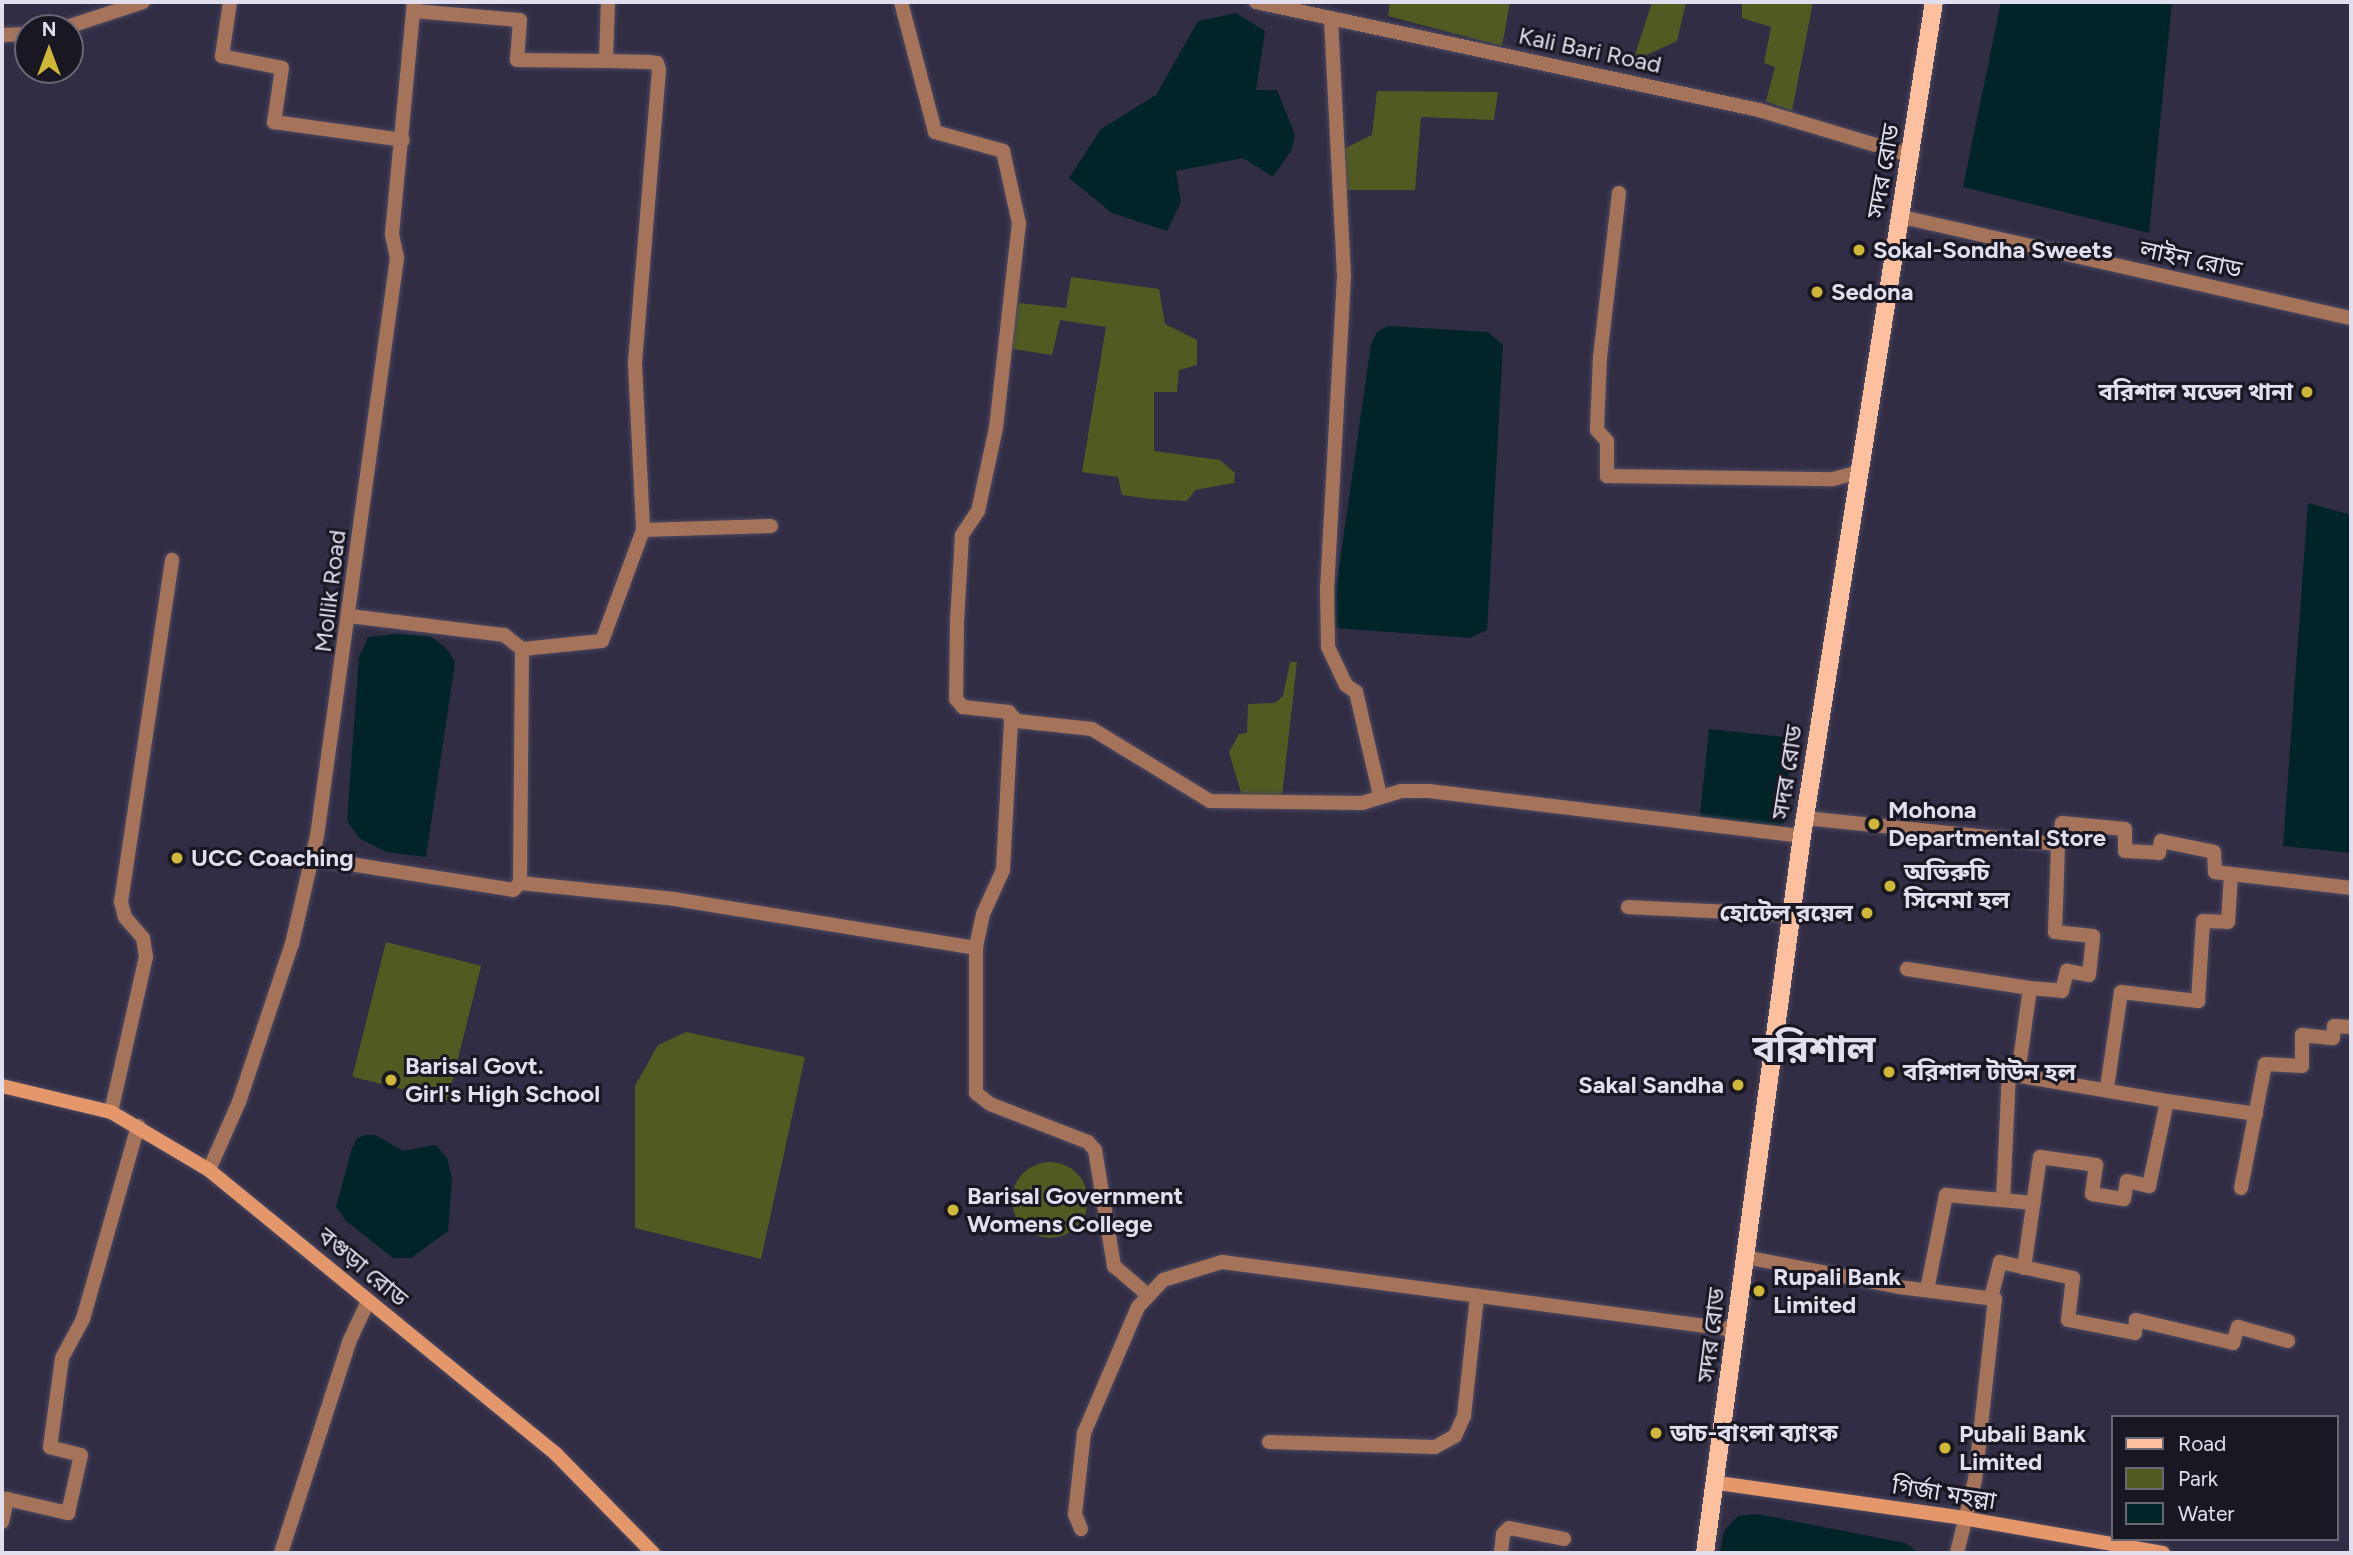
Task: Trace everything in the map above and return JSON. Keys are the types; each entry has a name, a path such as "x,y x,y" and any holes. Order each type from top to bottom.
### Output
{"main road":[{"name":"সদর রোড","path":"1705,1553 1718,1483 1745,1257 1802,836 1898,216 1912,156 1934,2"},
{"name":"বগুড়া রোড","path":"2,1086 111,1112 209,1170 556,1454 645,1550"},
{"name":"গির্জা মহল্লা","path":"1718,1483 1963,1518 2163,1553"}],"street":[{"path":"84,21 143,2"},
{"path":"230,2 222,56 282,68 274,122 403,140"},
{"path":"607,61 608,2"},
{"path":"901,2 935,132 1003,151 1019,223 996,428 978,511 962,535 956,699 963,707 1011,715 1017,721 1091,729 1210,801 1362,803 1380,795 1429,791 1802,836"},
{"name":"Kali Bari Road","path":"1256,2 1759,110 1912,156"},
{"path":"350,616 504,635 522,649 603,641 643,530 635,364 659,70 657,63 517,60 520,20 414,7"},
{"name":"Mollik Road","path":"209,1170 239,1102 292,944 312,858 350,616 397,258 392,234 414,7"},
{"path":"1331,19 1344,276 1327,587 1328,647 1346,685 1356,692 1380,795"},
{"path":"1619,193 1600,357 1597,430 1607,441 1607,476 1833,479 1859,472"},
{"name":"লাইন রোড","path":"1898,216 2351,318"},
{"path":"643,530 771,526"},
{"path":"111,1112 145,957 143,938 125,917 121,902 172,560"},
{"path":"312,858 513,890 520,883 522,649"},
{"path":"1011,715 1003,870 983,914 976,948 976,1093 990,1104 1088,1142 1095,1150 1114,1266 1149,1295"},
{"path":"1805,817 2058,844"},
{"path":"1907,969 2062,991 2067,971 2088,975 2093,936 2055,932 2058,844 2062,823 2125,829 2125,851 2159,853 2161,841 2214,852 2215,872 2351,888"},
{"path":"2107,1088 2121,992 2198,1001 2203,921 2228,922 2231,874"},
{"path":"520,883 674,899 976,948"},
{"path":"1628,907 1792,915"},
{"path":"2018,1075 2029,988"},
{"path":"2241,1188 2265,1064 2302,1066 2302,1035 2333,1038 2334,1026 2351,1027"},
{"path":"2003,1200 2009,1074 2256,1114"},
{"path":"2024,1268 2040,1157 2096,1165 2092,1194 2124,1199 2127,1181 2149,1185 2167,1101"},
{"path":"2,1522 8,1499 68,1513 81,1455 50,1447 62,1359 83,1319 138,1126"},
{"path":"1927,1290 1947,1195 2034,1203"},
{"path":"1745,1257 1927,1290 1995,1299 1975,1480 1963,1518 1957,1553"},
{"path":"1082,1529 1075,1514 1084,1433 1139,1307 1163,1280 1222,1262 1736,1330"},
{"path":"1991,1298 2000,1262 2073,1279 2068,1320 2135,1332 2136,1320 2233,1343 2238,1327 2288,1341"},
{"path":"1269,1442 1434,1447 1455,1436 1464,1416 1477,1296"},
{"path":"281,1553 349,1342 368,1301"},
{"path":"1501,1553 1503,1534 1509,1528 1564,1539"}],"green space":[{"path":"1390,2 1510,2 1502,46 1388,16"},
{"path":"1652,2 1686,2 1677,41 1633,61"},
{"path":"1736,2 1813,2 1792,111 1766,101 1775,67 1764,63 1771,27 1742,18 1742,4"},
{"path":"1377,91 1498,92 1494,120 1421,117 1415,190 1342,190 1343,149 1372,135"},
{"path":"1071,277 1159,289 1165,324 1197,340 1197,365 1179,370 1177,392 1154,392 1154,451 1220,460 1235,473 1234,483 1195,490 1187,501 1150,499 1122,495 1118,477 1082,472 1106,327 1060,320 1052,355 1012,349 1017,303 1066,308"},
{"path":"1290,662 1297,662 1282,796 1242,796 1229,752 1239,734 1247,733 1248,704 1275,703 1283,696"},
{"path":"386,942 481,966 447,1101 352,1077"},
{"path":"686,1032 805,1057 761,1259 635,1228 635,1086 658,1045"},
{"path":"1058,1162 1071,1168 1082,1179 1088,1192 1086,1215 1071,1232 1058,1238 1042,1238 1029,1232 1014,1215 1012,1192 1018,1179 1035,1164"}],"water":[{"path":"2001,2 2172,2 2149,233 1963,187"},
{"path":"1236,13 1265,31 1256,90 1277,90 1295,135 1292,149 1273,177 1243,158 1176,171 1181,202 1167,231 1112,213 1069,178 1101,129 1156,95 1198,21"},
{"path":"1388,326 1488,332 1503,345 1487,630 1470,638 1335,628 1333,610 1371,344 1377,332"},
{"path":"2308,503 2351,515 2351,853 2283,846"},
{"path":"397,634 430,636 446,648 455,662 426,857 387,852 360,839 347,821 359,658 368,637"},
{"path":"1709,729 1793,738 1783,829 1699,820"},
{"path":"375,1135 403,1151 436,1145 447,1158 452,1179 448,1231 411,1258 393,1258 346,1221 336,1207 352,1148 357,1138"},
{"path":"1757,1514 1905,1543 1919,1553 1720,1553 1724,1531 1738,1516"}],"place":[{"name":"Sokal-Sondha Sweets","path":"1859,250"},
{"name":"Sedona","path":"1817,292"},
{"name":"বরিশাল মডেল থানা","path":"2307,392"},
{"name":"Mohona Departmental Store","path":"1874,824"},
{"name":"UCC Coaching","path":"177,858"},
{"name":"অভিরুচি সিনেমা হল","path":"1890,886"},
{"name":"হোটেল রয়েল","path":"1867,913"},
{"name":"বরিশাল টাউন হল","path":"1889,1072"},
{"name":"Barisal Govt. Girl's High School","path":"391,1080"},
{"name":"Sakal Sandha","path":"1738,1085"},
{"name":"Barisal Government Womens College","path":"953,1210"},
{"name":"Rupali Bank Limited","path":"1759,1291"},
{"name":"ডাচ-বাংলা ব্যাংক","path":"1656,1433"},
{"name":"Pubali Bank Limited","path":"1945,1448"}],"district":[{"name":"বরিশাল","path":"1814,1050"}]}
